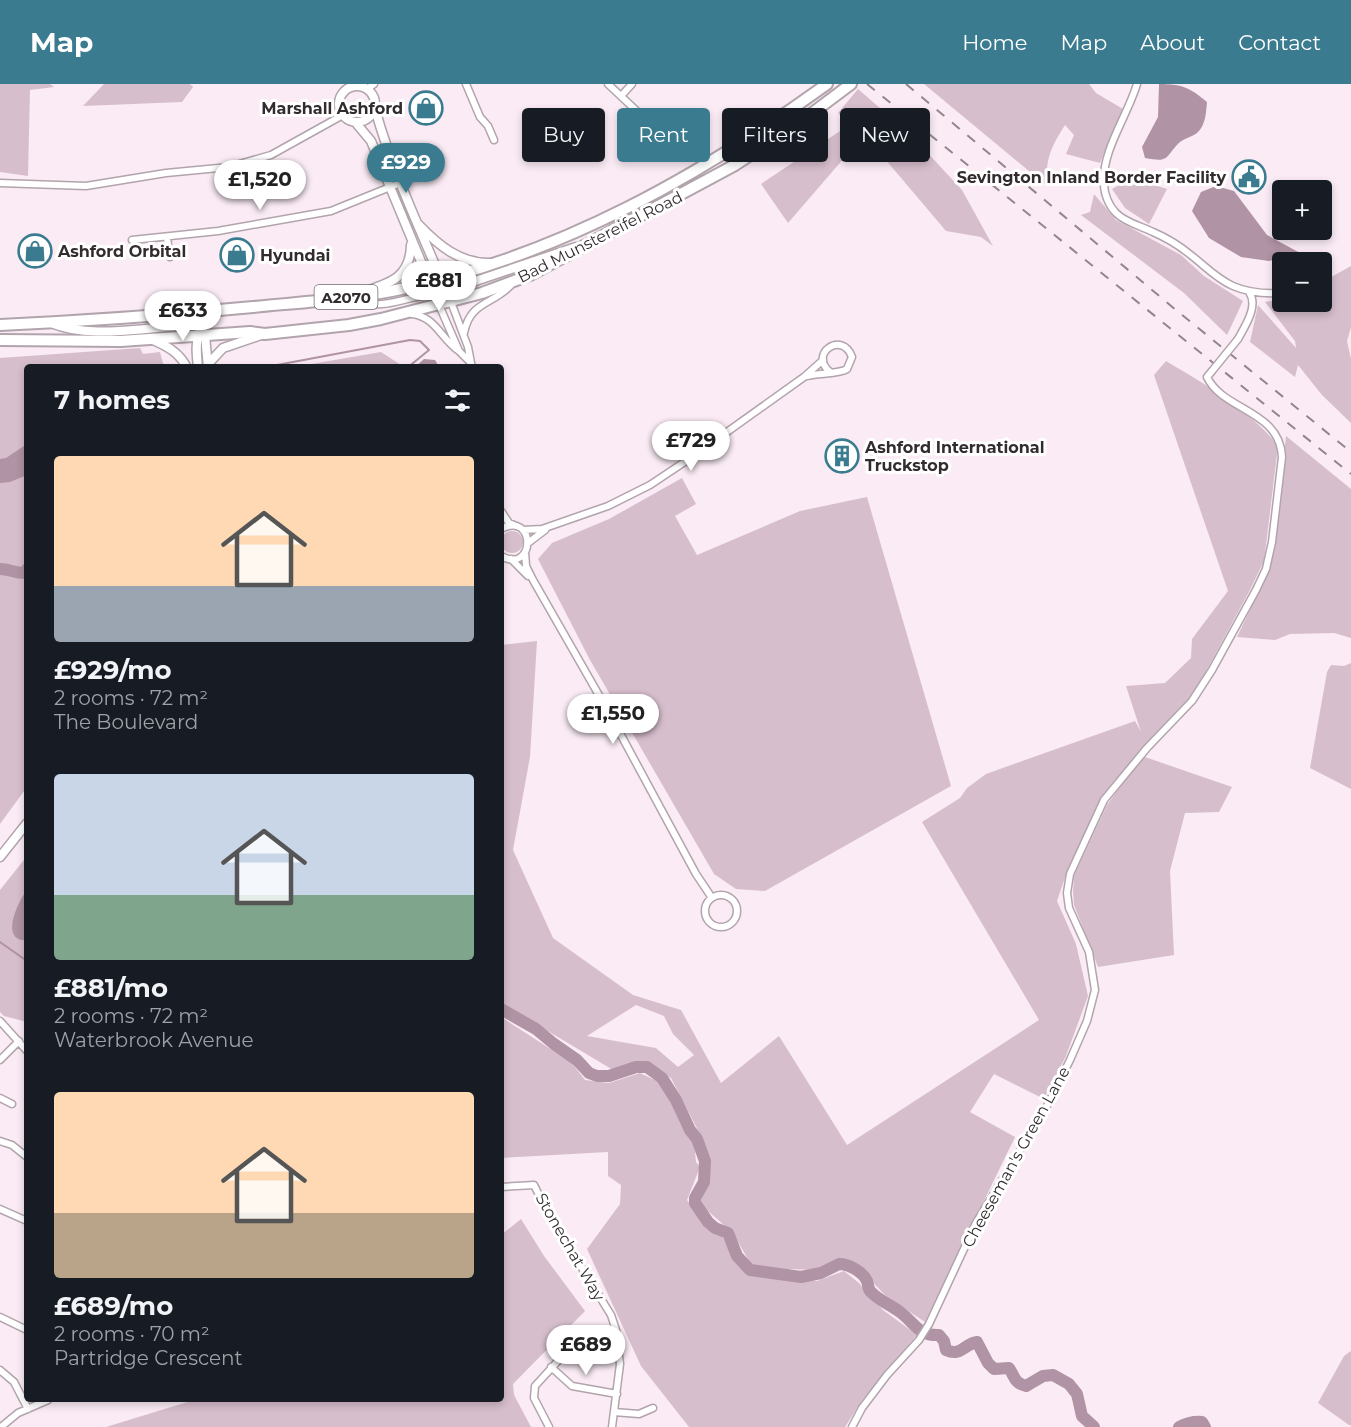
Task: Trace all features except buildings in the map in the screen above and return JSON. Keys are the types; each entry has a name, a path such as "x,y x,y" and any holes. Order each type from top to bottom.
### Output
{"highway":[{"name":"Bad Munstereifel Road","path":"0,325 217,310 337,298 439,283 576,233 670,186 761,130 827,84"},
{"name":"Bad Munstereifel Road","path":"0,340 153,340 201,333 265,334 363,323 401,314 437,300 451,302 513,282 551,264 735,165 782,135 851,84"}],"street":[{"path":"466,84 480,117 488,126 494,141"},
{"path":"608,84 634,108"},
{"path":"621,96 632,84"},
{"path":"1137,84 1110,150 1105,171 1104,185 1109,203 1123,219 1168,239 1222,281 1249,292 1272,294"},
{"path":"459,351 437,300 439,283 400,183 375,109 371,86 342,87 340,110 350,121 356,123 371,141 411,241 439,283 451,302 468,346 471,364"},
{"path":"356,123 368,119 375,109"},
{"path":"0,183 86,186 166,173 229,168 271,155 343,115"},
{"path":"132,240 218,231 331,211 400,183"},
{"path":"414,219 441,246 453,254 484,263 498,262"},
{"path":"167,238 170,257"},
{"path":"352,296 390,282 402,274 411,255 411,241"},
{"path":"439,283 467,284 563,250 585,245"},
{"path":"464,335 466,323 474,310 504,293 513,282"},
{"name":"Cheeseman's Green Lane","path":"852,1427 862,1408 919,1340 929,1324 976,1223 1047,1106 1070,1060 1092,1004 1095,990 1089,952 1069,908 1067,893 1070,874 1104,800 1147,748 1192,701 1228,642 1266,568 1272,542 1282,445 1276,433 1216,389 1207,376 1238,339 1250,314 1253,298 1249,292"},
{"path":"337,298 381,304 437,300"},
{"path":"198,364 201,333 217,310"},
{"path":"401,314 426,318 437,326 451,345 470,364"},
{"path":"48,322 60,327 83,330 188,326 201,333 208,364"},
{"path":"210,364 223,348 265,334"},
{"path":"153,340 172,350 185,364"},
{"path":"504,516 509,523 523,530 542,529 608,506 650,485 804,377 823,360 825,351 833,345 843,346 850,352 852,361 847,369 839,373 830,372 804,377"},
{"path":"823,360 830,372"},
{"path":"528,543 556,524"},
{"path":"504,528 515,526"},
{"path":"523,530 528,543 525,552 526,566 533,580 608,711 696,874 712,898"},
{"path":"504,558 519,558 525,552"},
{"path":"504,558 533,580"},
{"path":"0,857 24,827"},
{"path":"727,896 735,904 737,914 729,925 724,927 713,925 706,917 706,906 712,898 727,896"},
{"path":"0,1021 24,1047"},
{"path":"0,1060 19,1041"},
{"path":"0,1098 12,1104"},
{"path":"0,1141 12,1145 24,1155"},
{"name":"Stonechat Way","path":"504,1187 534,1185 548,1213 611,1315 620,1350 612,1427"},
{"path":"0,1209 24,1220"},
{"path":"0,1318 24,1329"},
{"path":"549,1427 534,1395 535,1386 579,1338"},
{"path":"551,1367 572,1386 617,1394"},
{"path":"0,1370 14,1382 24,1401"},
{"path":"24,1402 28,1409"},
{"path":"1,1427 9,1419 44,1402"},
{"path":"614,1412 639,1414 653,1408"}],"shaded area":[{"path":"0,84 50,84 54,87 30,90 28,176 0,172"},
{"path":"104,84 190,84 193,87 182,102 83,106"},
{"path":"924,84 1089,84 1096,93 1123,109 1100,163 1066,154 1074,135 1065,125 1050,154 1047,186"},
{"path":"1159,84 1185,87 1207,102 1205,118 1200,130 1180,142 1166,157 1159,160 1145,158 1142,147 1158,117"},
{"path":"858,89 880,108 842,108"},
{"path":"840,131 841,162 788,223 761,184 794,162 828,162 828,139"},
{"path":"930,155 962,190 993,246 981,237 946,231 888,162 930,162"},
{"path":"1132,178 1167,189 1149,224 1125,208 1112,189"},
{"path":"1216,186 1234,191 1272,240 1298,252 1272,252 1272,260 1269,261 1241,257 1209,238 1192,211 1201,192"},
{"path":"1094,194 1116,220 1181,255 1204,276 1243,301 1227,335 1184,293 1081,215 1090,212"},
{"path":"1351,266 1351,327 1347,341 1351,359 1351,423 1322,395 1298,365 1295,377 1250,342 1258,305 1296,348 1295,341 1273,312 1332,312 1332,276"},
{"path":"1272,301 1272,311 1265,302"},
{"path":"140,348 143,354 160,352 163,364 24,364 24,791 0,824 0,358"},
{"path":"381,352 399,364 311,364"},
{"path":"424,359 435,360 437,364 418,364"},
{"path":"1166,361 1241,410 1268,433 1278,446 1264,561 1191,699 1171,718 1102,798 1069,866 1057,901 1076,944 1088,996 1066,1056 1044,1099 994,1074 970,1112 1015,1137 925,1322 886,1296 856,1265 838,1261 818,1270 753,1268 733,1233 700,1204 710,1163 703,1140 671,1078 638,1062 613,1070 504,1005 504,645 537,641 530,757 513,850 553,938 633,995 681,1010 721,1083 779,1036 847,1145 1039,1020 922,822 960,798 967,788 986,774 1135,721 1141,732 1126,686 1165,683 1191,658 1192,639 1228,591 1154,375","holes":["636,1005 664,1016 673,1034 694,1055 678,1067 656,1048 587,1036"]},
{"path":"1286,436 1351,489 1351,638 1334,633 1290,634 1275,640 1237,637 1268,572 1277,520"},
{"path":"24,446 24,476 0,483 0,459 6,458"},
{"path":"682,478 696,504 675,516 697,555 800,511 867,497 951,786 765,891 736,889 714,874 590,660 538,559 552,543 609,519"},
{"path":"512,531 520,534 522,538 520,550 512,553 504,550 504,534"},
{"path":"1351,663 1351,789 1310,768 1327,672 1331,665 1344,666"},
{"path":"1142,756 1232,787 1219,812 1185,813 1170,871 1174,955 1098,967 1074,905 1074,876 1107,805"},
{"path":"24,860 24,1021 4,1016 0,1012 0,890"},
{"path":"24,895 24,940 14,935 12,929"},
{"path":"504,1019 572,1063 585,1080 609,1083 640,1073 659,1082 694,1141 696,1162 700,1167 687,1200 710,1230 722,1236 736,1262 751,1276 817,1281 844,1271 859,1283 883,1310 917,1335 863,1399 845,1427 689,1427 641,1366 587,1249 620,1204 621,1185 608,1176 608,1152 504,1158"},
{"path":"521,1219 544,1256 585,1311 513,1384 514,1395 531,1427 106,1427 187,1402 504,1402 504,1233"},
{"path":"1351,1351 1351,1425 1349,1425 1318,1403 1344,1356"}],"waterway":[{"path":"282,364 410,340 420,341 429,350 412,364"},
{"path":"0,569 24,573"},
{"path":"0,942 24,959"},
{"path":"504,1011 536,1029 577,1060 589,1073 609,1076 636,1067 647,1067 662,1078 697,1139 705,1161 704,1182 695,1198 695,1203 708,1222 715,1228 728,1233 737,1256 750,1270 801,1277 821,1273 839,1264 851,1267 865,1278 869,1290 875,1296 900,1312 921,1331 939,1335 944,1341 946,1350 959,1351 977,1342 988,1363 994,1369 1009,1368 1015,1379 1022,1385 1026,1386 1043,1376 1053,1375 1069,1384 1077,1394 1082,1416 1094,1427"},
{"path":"1179,1427 1199,1422 1202,1422 1205,1427"}],"railway":[{"path":"867,84 1351,474"},
{"path":"906,84 1176,310 1351,452"}],"place":[{"name":"Marshall Ashford","path":"426,108"},
{"name":"Sevington Inland Border Facility","path":"1249,177"},
{"name":"Ashford Orbital","path":"35,251"},
{"name":"Hyundai","path":"237,255"},
{"name":"Ashford International Truckstop","path":"842,456"}]}
